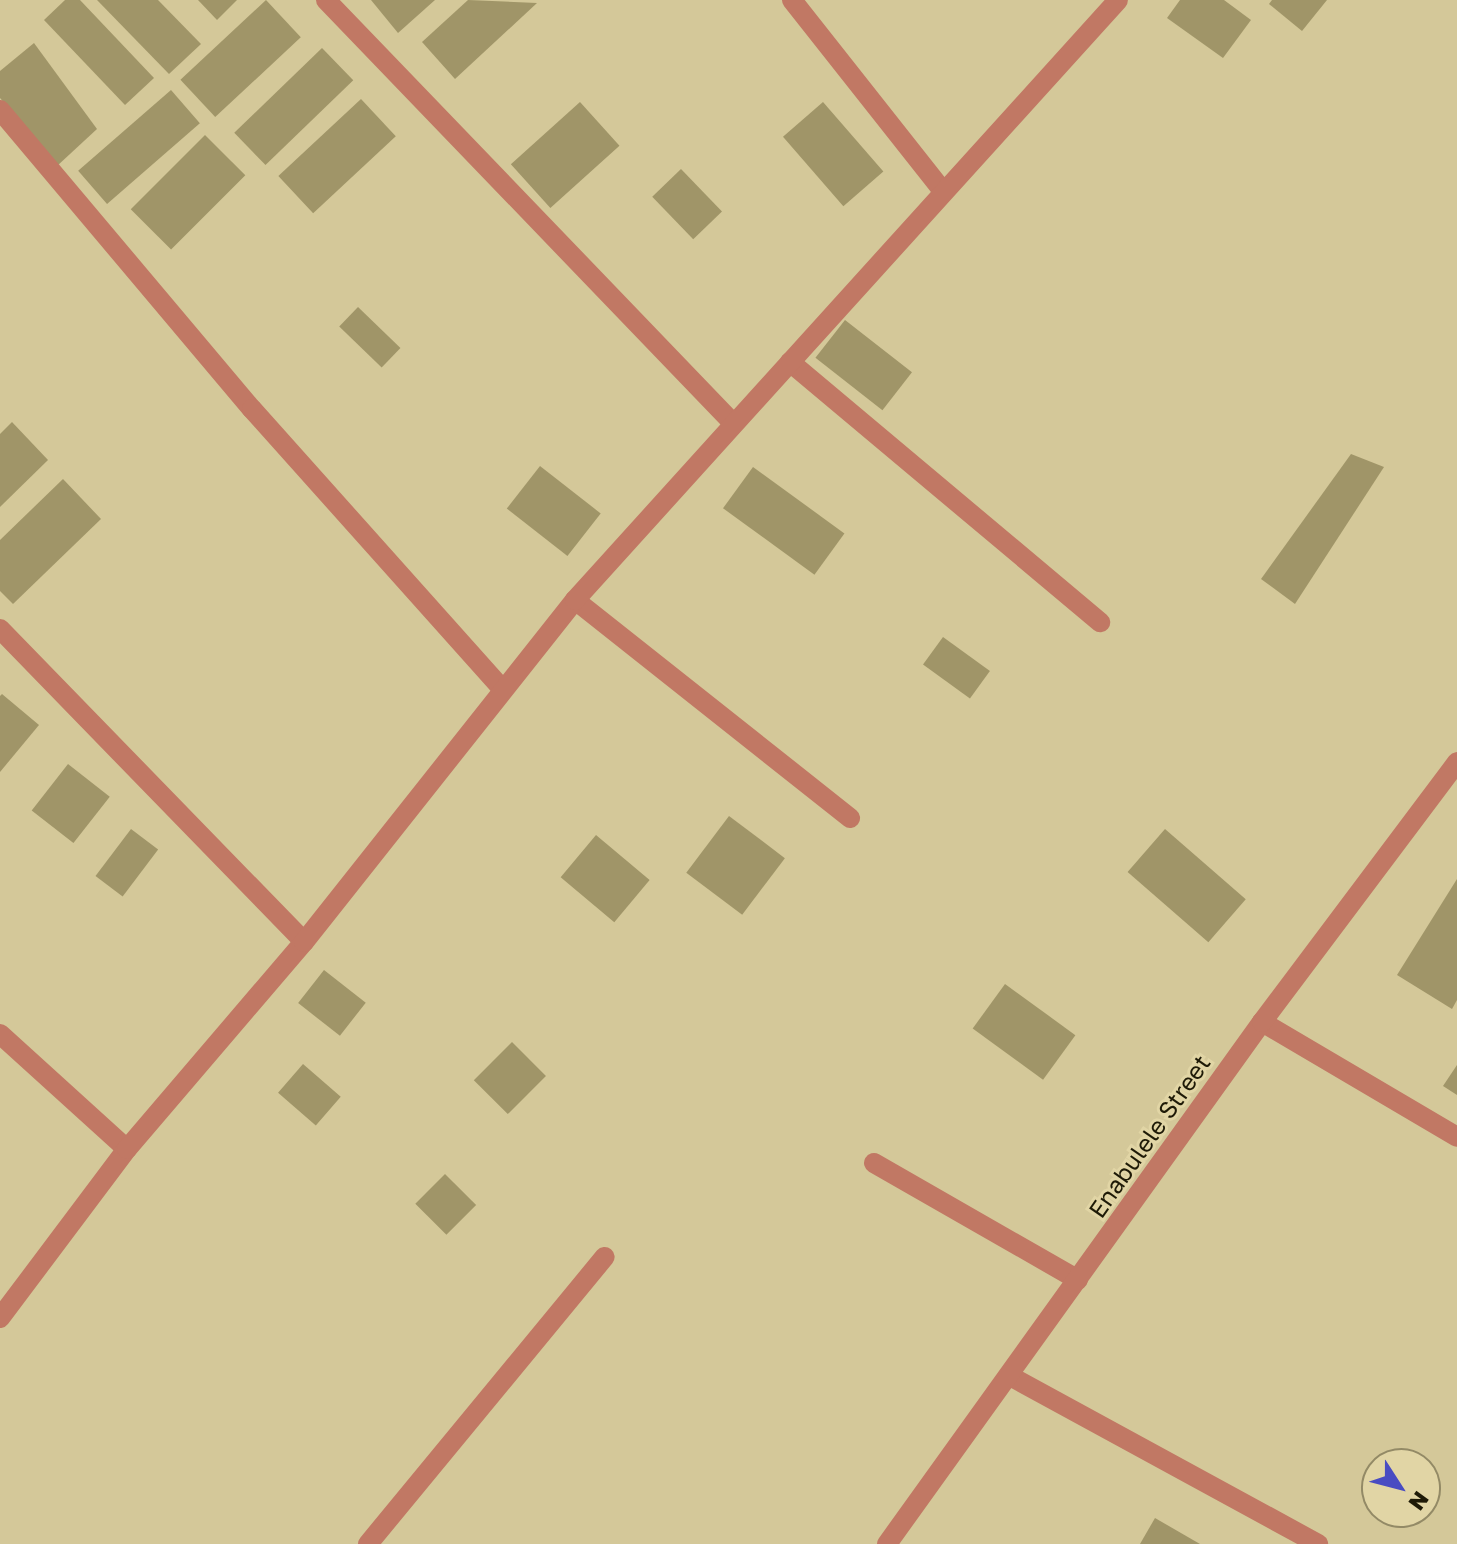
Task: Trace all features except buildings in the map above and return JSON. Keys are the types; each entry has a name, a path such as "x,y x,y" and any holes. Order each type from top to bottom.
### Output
{"street":[{"path":"326,0 732,422"},
{"path":"792,0 942,190"},
{"path":"0,1318 127,1149 304,942 575,600 732,422 1118,0"},
{"path":"0,110 252,409 502,689"},
{"path":"790,362 1100,622"},
{"path":"575,600 850,818"},
{"path":"0,629 304,942"},
{"name":"Enabulele Street","path":"887,1544 1262,1022 1457,762"},
{"path":"1262,1022 1457,1137"},
{"path":"0,1034 127,1149"},
{"path":"874,1163 1078,1280"},
{"path":"368,1544 605,1257"},
{"path":"1010,1376 1318,1544"}]}
